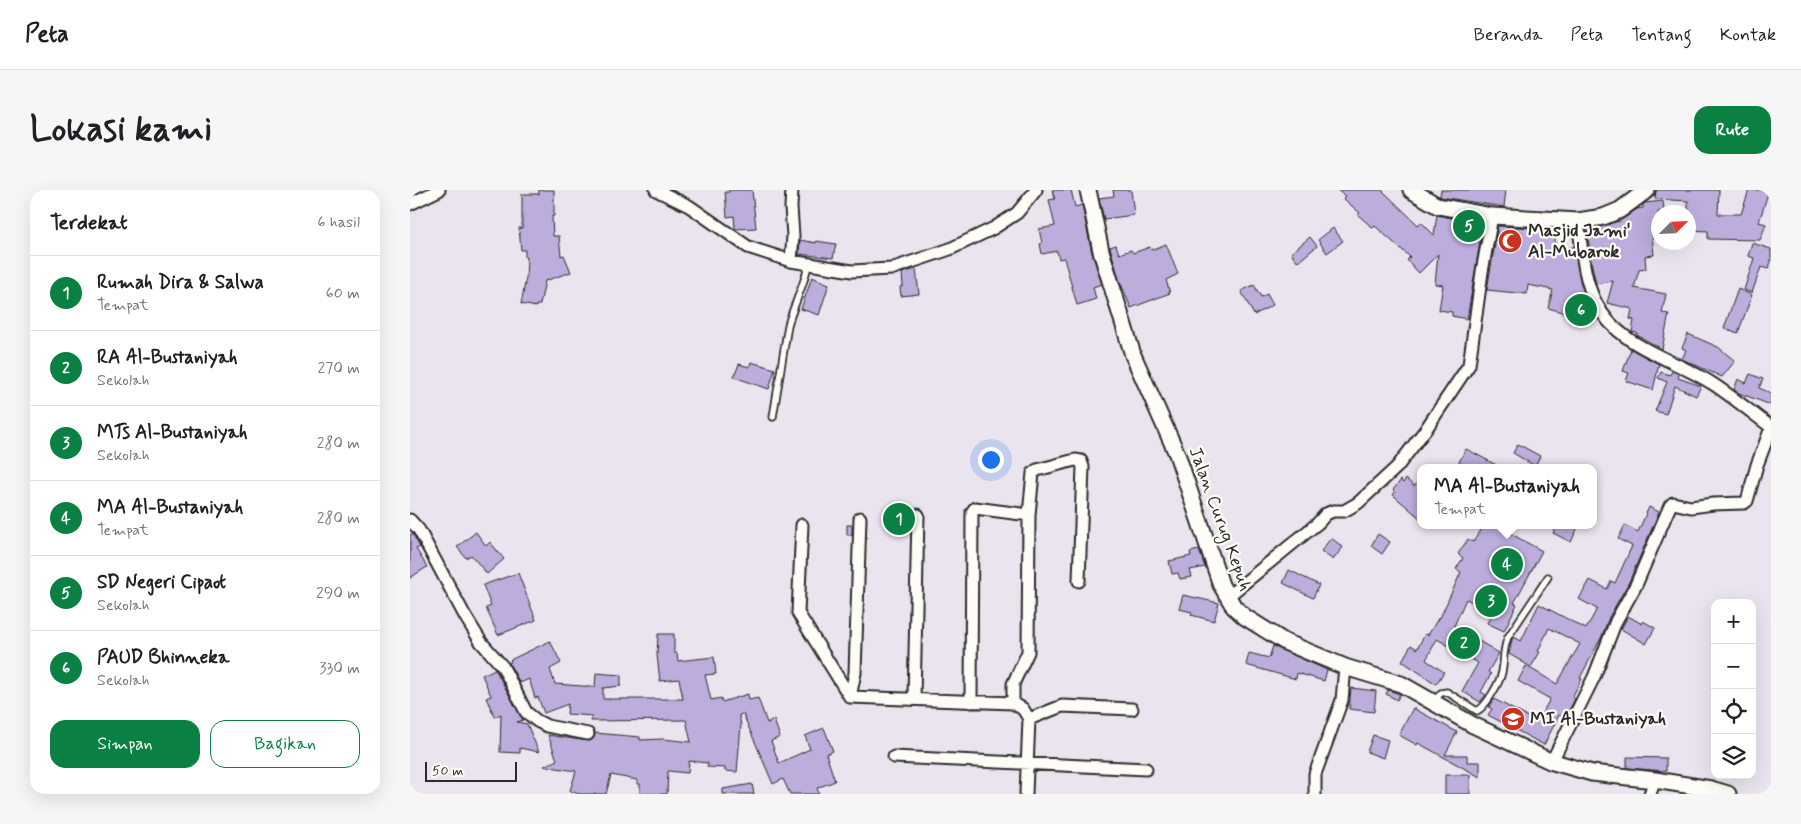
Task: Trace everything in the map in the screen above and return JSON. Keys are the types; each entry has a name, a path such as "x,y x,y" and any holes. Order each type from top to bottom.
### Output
{"street":[{"path":"410,204 439,190"},
{"path":"656,190 689,206 748,247 791,262 852,271 891,269 950,249 994,228 1017,213 1036,190"},
{"path":"791,262 793,236 790,207 792,190"},
{"name":"Jalan Curug Kepuh","path":"1088,190 1101,251 1133,355 1177,454 1221,585 1234,607 1245,617 1285,642 1345,667 1401,684 1473,725 1552,761 1592,773 1653,787 1712,789 1728,794"},
{"path":"1411,190 1438,206 1492,216 1578,221 1603,217 1620,210 1647,190"},
{"path":"1227,597 1318,523 1326,514 1344,511 1358,503 1397,467 1426,429 1469,365 1492,216"},
{"path":"1552,761 1594,677 1616,621 1636,585 1670,506 1674,503 1691,507 1713,504 1744,504 1747,501 1757,465 1771,428 1712,384 1633,342 1610,324 1596,304 1586,277 1578,221"},
{"path":"1013,703 1013,684 1028,652 1029,515 1033,473 1036,470 1074,460 1081,461 1083,467 1079,581"},
{"path":"971,702 972,512 975,508 1029,515"},
{"path":"914,700 918,515"},
{"path":"850,697 855,673 860,518"},
{"path":"410,520 419,530 477,635 503,667 526,712 537,721 548,726 588,734"},
{"path":"802,525 798,613 850,697"},
{"path":"1316,794 1315,774 1342,700 1345,667"},
{"path":"850,697 1013,703 1024,709 1029,718 1026,794"},
{"path":"1029,718 1062,706 1132,709"},
{"path":"894,757 1146,769"}],"lane":[{"path":"773,417 788,325 806,278 808,265"},
{"path":"1433,702 1441,693 1446,692 1477,711 1485,706 1502,673 1503,648 1508,637 1548,577"}],"building":[{"path":"539,190 554,190 553,236 559,236 561,256 564,255 571,272 545,281 540,305 536,305 536,307 521,304 526,278 527,257 525,257 525,250 521,250 519,228 522,228 522,194 539,194"},
{"path":"729,190 752,190 756,228 735,229 734,216 727,217 725,192 729,192"},
{"path":"1052,190 1071,190 1075,207 1082,205 1092,253 1102,284 1093,287 1096,299 1077,305 1064,258 1059,259 1057,251 1042,254 1039,229 1055,226 1049,200 1055,199"},
{"path":"1113,190 1131,190 1134,215 1104,219 1099,198 1114,196"},
{"path":"1337,190 1382,190 1418,225 1421,222 1434,235 1437,215 1483,224 1467,319 1452,316 1452,312 1439,310 1443,285 1435,284 1438,254 1419,273 1407,260 1410,257 1375,226 1373,228 1358,215 1360,213"},
{"path":"1441,190 1506,190 1504,207 1441,197"},
{"path":"1656,190 1719,190 1718,214 1741,214 1749,190 1769,190 1759,222 1766,224 1760,240 1708,239 1708,231 1696,230 1696,205 1688,205 1688,201 1655,199"},
{"path":"1663,201 1663,205 1651,205 1651,250 1654,250 1654,255 1645,256 1646,269 1639,270 1634,288 1666,294 1662,313 1669,314 1662,349 1637,335 1637,333 1632,332 1634,320 1630,319 1632,309 1607,303 1613,281 1596,284 1587,229 1620,221 1637,209 1643,208 1645,203"},
{"path":"1498,226 1555,229 1555,249 1574,247 1581,285 1592,310 1587,323 1569,317 1570,314 1548,308 1553,290 1528,285 1527,294 1487,290"},
{"path":"1333,228 1343,241 1327,253 1318,240"},
{"path":"1310,237 1317,246 1298,262 1291,253"},
{"path":"800,240 836,244 833,258 799,254"},
{"path":"1752,243 1771,249 1771,262 1768,269 1761,267 1752,293 1744,290 1754,258 1748,256"},
{"path":"1166,244 1178,274 1166,280 1170,293 1131,308 1119,279 1110,247 1116,245 1119,254 1131,250 1133,253 1150,247 1151,250"},
{"path":"916,269 919,294 901,296 900,287 903,286 902,273"},
{"path":"812,277 829,284 819,315 801,309"},
{"path":"1254,285 1261,297 1267,294 1273,305 1254,315 1241,291"},
{"path":"1738,289 1752,295 1738,333 1724,328"},
{"path":"1688,334 1718,347 1735,361 1722,377 1682,359 1686,350 1682,348"},
{"path":"1631,349 1659,364 1653,390 1626,381 1629,373 1623,371"},
{"path":"751,362 775,369 769,389 734,377 739,364 749,367"},
{"path":"1672,371 1679,374 1678,378 1701,386 1696,396 1675,386 1666,414 1655,411 1667,382 1658,378 1661,372 1670,375"},
{"path":"1750,374 1763,379 1759,388 1771,393 1771,405 1734,390 1738,379 1746,383"},
{"path":"1518,444 1540,456 1536,464 1532,464 1513,453"},
{"path":"1466,449 1494,464 1463,464 1459,462"},
{"path":"1406,479 1414,486 1417,483 1417,516 1393,495 1395,492 1393,490 1401,480 1403,483"},
{"path":"1649,507 1659,512 1629,582 1609,617 1602,636 1580,678 1582,679 1572,697 1575,699 1565,718 1559,715 1544,745 1488,715 1492,709 1489,707 1494,699 1537,722 1550,699 1518,681 1526,666 1557,684 1580,644 1549,628 1538,651 1540,652 1531,667 1509,654 1512,640 1514,637 1521,641 1539,604 1586,629 1597,609 1579,599 1590,580 1607,589 1611,581 1615,583 1632,546 1618,539 1625,525 1638,532"},
{"path":"909,513 909,524 888,526 888,514"},
{"path":"847,525 852,525 852,535 847,535"},
{"path":"1481,529 1502,529 1542,551 1514,603 1517,604 1504,631 1487,623 1493,612 1466,599 1454,626 1499,653 1488,672 1491,674 1481,692 1486,695 1480,702 1462,691 1478,663 1437,639 1426,660 1444,672 1436,684 1402,661 1411,645 1417,649 1425,634 1428,635 1440,618 1461,572 1456,569 1463,558 1458,554 1468,539 1473,542"},
{"path":"1555,529 1577,529 1571,542 1553,533"},
{"path":"476,532 486,546 490,542 504,559 487,574 471,555 466,558 457,547"},
{"path":"413,534 420,547 416,549 427,567 410,578 410,535"},
{"path":"1378,534 1390,542 1382,554 1371,546"},
{"path":"1331,538 1343,547 1333,560 1321,551"},
{"path":"1199,550 1205,567 1190,570 1192,577 1180,579 1178,573 1172,574 1169,561 1191,556 1190,552"},
{"path":"1289,570 1319,585 1313,598 1283,583"},
{"path":"518,573 536,620 498,635 486,608 491,606 483,585"},
{"path":"1183,595 1219,603 1214,621 1191,615 1192,612 1179,609"},
{"path":"1628,616 1642,624 1643,621 1655,628 1646,644 1621,629"},
{"path":"658,634 674,634 674,653 677,653 678,661 714,657 716,674 705,675 711,700 721,698 722,702 748,694 749,700 758,698 767,723 774,720 780,737 771,741 779,763 810,749 805,736 824,728 833,751 826,754 835,781 817,788 819,794 790,794 783,779 773,784 743,714 739,715 741,725 737,772 725,771 725,768 707,767 708,763 689,761 688,773 668,771 667,794 640,794 640,784 637,784 637,780 611,775 606,794 580,794 570,791 576,771 544,766 557,760 548,735 587,741 593,739 595,733 640,737 640,740 663,739 691,742 686,720 591,721 592,716 567,714 568,704 544,713 538,697 535,698 529,679 520,683 509,663 511,662 510,660 550,641 561,663 550,669 555,684 595,687 596,673 621,675 621,686 603,688 603,699 683,699 679,679 660,681 657,655"},
{"path":"1273,646 1327,670 1324,681 1297,673 1296,679 1246,665 1249,653 1269,658"},
{"path":"495,669 523,720 517,722 527,724 539,752 520,748 520,753 500,752 501,714 495,717 486,698 491,696 482,675"},
{"path":"1351,688 1376,691 1374,712 1349,709"},
{"path":"1388,690 1400,694 1397,700 1386,694"},
{"path":"1413,708 1457,732 1445,755 1467,755 1467,762 1480,762 1480,777 1418,743 1417,745 1399,735"},
{"path":"1373,735 1388,740 1383,758 1367,752"},
{"path":"1627,757 1666,758 1666,771 1627,768"},
{"path":"1445,775 1470,775 1470,794 1445,794"},
{"path":"752,784 754,794 723,794 723,789"}],"place":[{"name":"SD Negeri Cipaot","path":"1469,226"},
{"name":"Masjid Jami' Al-Mubarok","path":"1510,241"},
{"name":"PAUD Bhinneka","path":"1581,310"},
{"name":"Rumah Dira & Salwa","path":"899,519"},
{"name":"MA Al-Bustaniyah","path":"1507,564"},
{"name":"MTs Al-Bustaniyah","path":"1491,601"},
{"name":"RA Al-Bustaniyah","path":"1464,643"},
{"name":"MI Al-Bustaniyah","path":"1513,719"}]}
